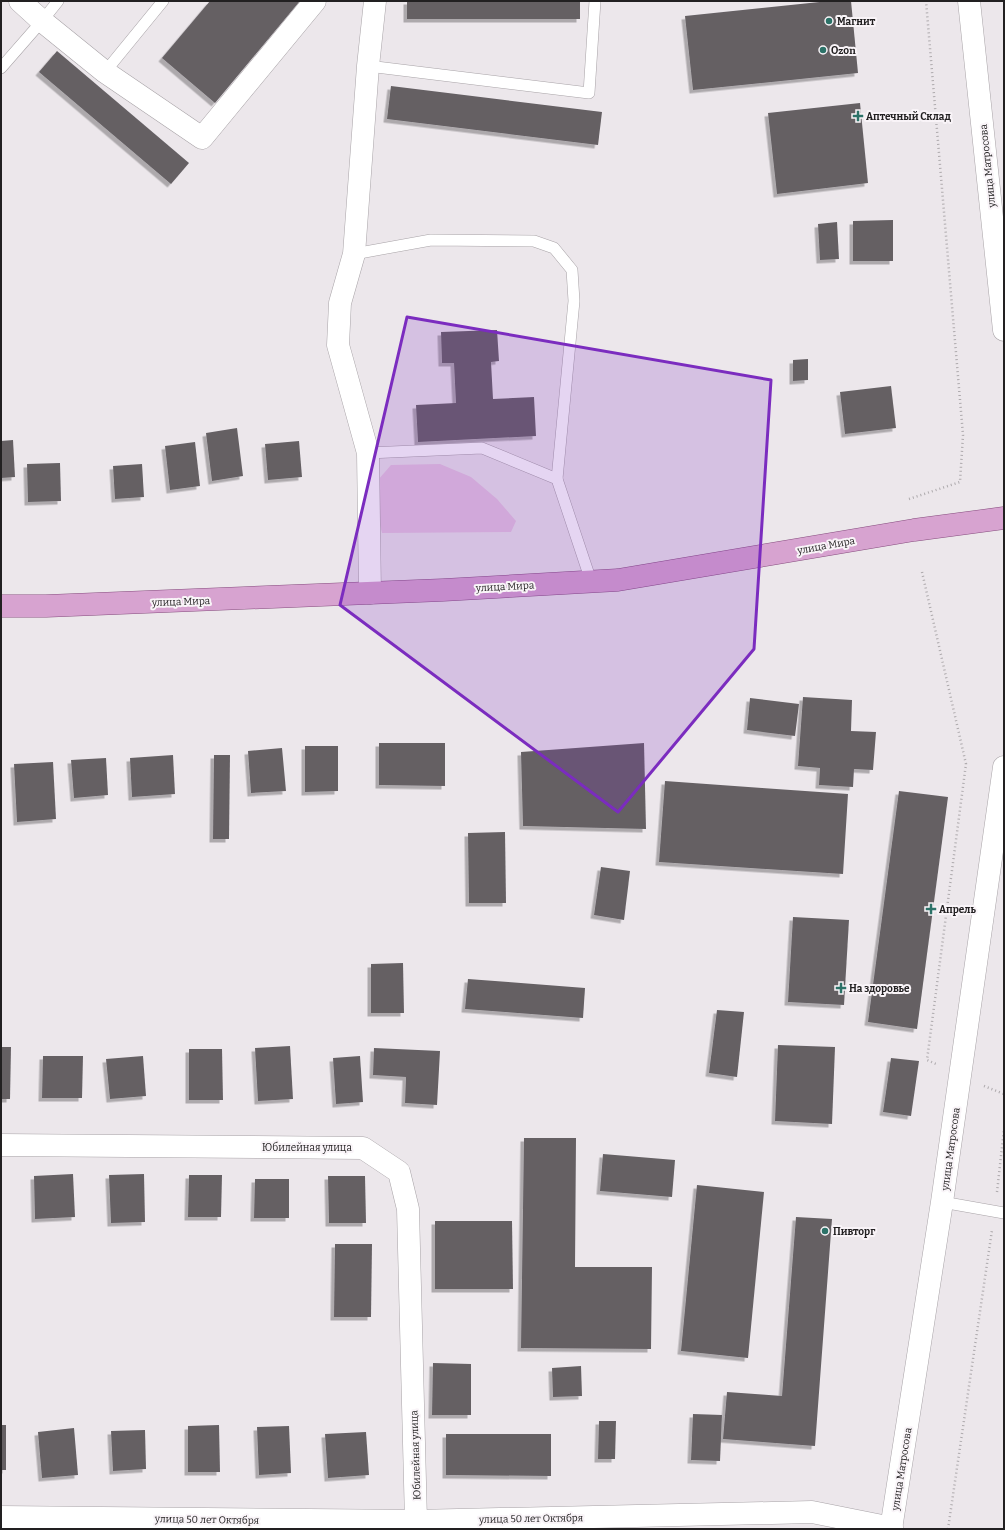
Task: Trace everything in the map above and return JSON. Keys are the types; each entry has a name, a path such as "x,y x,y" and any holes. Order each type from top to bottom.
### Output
{"main road":[{"name":"улица Мира","path":"1,606 46,606 370,593 618,580 914,530 1004,518"}],"street":[{"path":"20,1 42,21 105,72 202,138 315,1"},
{"path":"370,593 368,453 338,344 340,303 354,254 368,66 375,1"},
{"name":"улица Матросова","path":"969,1 1004,330"},
{"name":"улица Матросова","path":"895,1529 1004,767"},
{"name":"Юбилейная улица","path":"1,1145 363,1148 399,1172 408,1209 416,1521"},
{"name":"улица 50 лет Октября","path":"1,1517 416,1521 812,1512 895,1529"}],"lane":[{"path":"1,68 58,1"},
{"path":"105,72 163,1"},
{"path":"368,66 589,93 595,1"},
{"path":"354,254 431,240 534,240 554,248 572,270 574,301 557,479 591,581"},
{"path":"368,453 482,448 557,479"},
{"path":"942,1202 1000,1213"}],"path":[{"path":"909,499 960,482 963,435 926,1"},
{"path":"922,572 966,764 928,1060 960,1076 1004,1094"},
{"path":"948,1529 1000,1213 1004,1129"}],"highlighted area":[{"path":"407,317 771,380 754,649 618,812 340,605"}],"shaded area":[{"path":"440,464 471,477 497,499 516,521 511,532 382,533 374,501 378,480 391,465"}],"building":[{"path":"210,1 300,1 215,103 162,58"},
{"path":"407,1 580,1 580,19 407,19"},
{"path":"829,1 851,1 858,73 693,90 685,16"},
{"path":"57,51 189,163 171,184 39,72"},
{"path":"391,86 602,112 598,145 387,119"},
{"path":"860,103 868,183 777,194 768,113"},
{"path":"893,220 893,261 853,261 853,221"},
{"path":"837,222 839,259 820,260 818,224"},
{"path":"497,330 499,361 491,362 493,399 534,397 536,436 418,442 416,405 456,403 454,363 442,363 441,332"},
{"path":"808,359 808,380 793,381 793,360"},
{"path":"891,386 896,428 845,434 840,392"},
{"path":"237,428 243,476 212,481 206,433"},
{"path":"13,440 15,477 1,478 1,441"},
{"path":"299,441 302,477 268,480 265,444"},
{"path":"195,442 200,486 170,490 165,446"},
{"path":"60,463 61,501 28,502 27,464"},
{"path":"142,464 144,497 115,499 113,466"},
{"path":"803,697 852,700 851,731 876,732 873,770 854,769 853,787 819,785 820,768 798,766"},
{"path":"750,698 799,704 795,736 747,730"},
{"path":"379,743 445,743 445,786 379,785"},
{"path":"644,743 646,829 523,826 521,752"},
{"path":"305,746 338,746 338,791 305,792"},
{"path":"282,748 286,791 251,793 248,751"},
{"path":"173,755 175,794 132,797 130,758"},
{"path":"214,755 230,755 229,839 213,839"},
{"path":"106,758 108,795 74,798 71,760"},
{"path":"53,762 56,819 17,822 14,764"},
{"path":"665,781 848,794 843,874 659,862"},
{"path":"899,791 948,797 917,1029 868,1022"},
{"path":"505,832 506,903 469,903 468,833"},
{"path":"601,867 630,871 624,920 594,915"},
{"path":"793,917 849,920 844,1005 788,1002"},
{"path":"403,963 404,1013 371,1013 371,964"},
{"path":"468,979 585,988 583,1018 465,1009"},
{"path":"717,1010 744,1012 737,1077 709,1073"},
{"path":"778,1045 835,1047 832,1124 775,1121"},
{"path":"290,1046 293,1099 258,1101 255,1048"},
{"path":"1,1047 11,1047 10,1099 1,1099"},
{"path":"374,1048 440,1051 437,1105 405,1103 406,1077 373,1075"},
{"path":"189,1049 222,1049 223,1100 189,1100"},
{"path":"43,1056 83,1056 82,1098 42,1098"},
{"path":"143,1056 146,1096 110,1099 106,1059"},
{"path":"360,1056 363,1102 336,1104 333,1058"},
{"path":"891,1058 919,1061 911,1116 883,1112"},
{"path":"524,1138 576,1138 575,1267 652,1267 651,1349 521,1348"},
{"path":"603,1154 675,1160 672,1197 600,1191"},
{"path":"73,1174 75,1217 35,1219 34,1176"},
{"path":"144,1174 145,1222 111,1223 109,1175"},
{"path":"189,1175 222,1175 221,1217 188,1217"},
{"path":"328,1176 365,1176 366,1223 329,1223"},
{"path":"255,1179 289,1179 289,1218 254,1218"},
{"path":"697,1185 764,1192 748,1358 681,1351"},
{"path":"796,1217 832,1219 815,1446 723,1439 727,1392 782,1396"},
{"path":"435,1221 512,1221 513,1289 435,1289"},
{"path":"335,1244 372,1244 371,1317 334,1317"},
{"path":"433,1363 471,1364 471,1415 432,1415"},
{"path":"581,1366 582,1396 553,1397 552,1368"},
{"path":"693,1414 722,1415 720,1461 691,1460"},
{"path":"599,1421 616,1421 615,1459 598,1459"},
{"path":"1,1425 6,1425 6,1470 1,1470"},
{"path":"219,1425 220,1472 188,1472 188,1426"},
{"path":"289,1426 291,1473 259,1475 257,1427"},
{"path":"74,1428 78,1475 42,1478 38,1432"},
{"path":"145,1430 146,1469 113,1471 111,1431"},
{"path":"366,1432 369,1475 328,1478 325,1434"},
{"path":"446,1434 551,1434 551,1476 446,1475"}],"place":[{"name":"Магнит","path":"829,21"},
{"name":"Ozon","path":"823,50"},
{"name":"Аптечный Склад","path":"858,116"},
{"name":"Апрель","path":"931,909"},
{"name":"На здоровье","path":"841,988"},
{"name":"Пивторг","path":"825,1231"}]}
